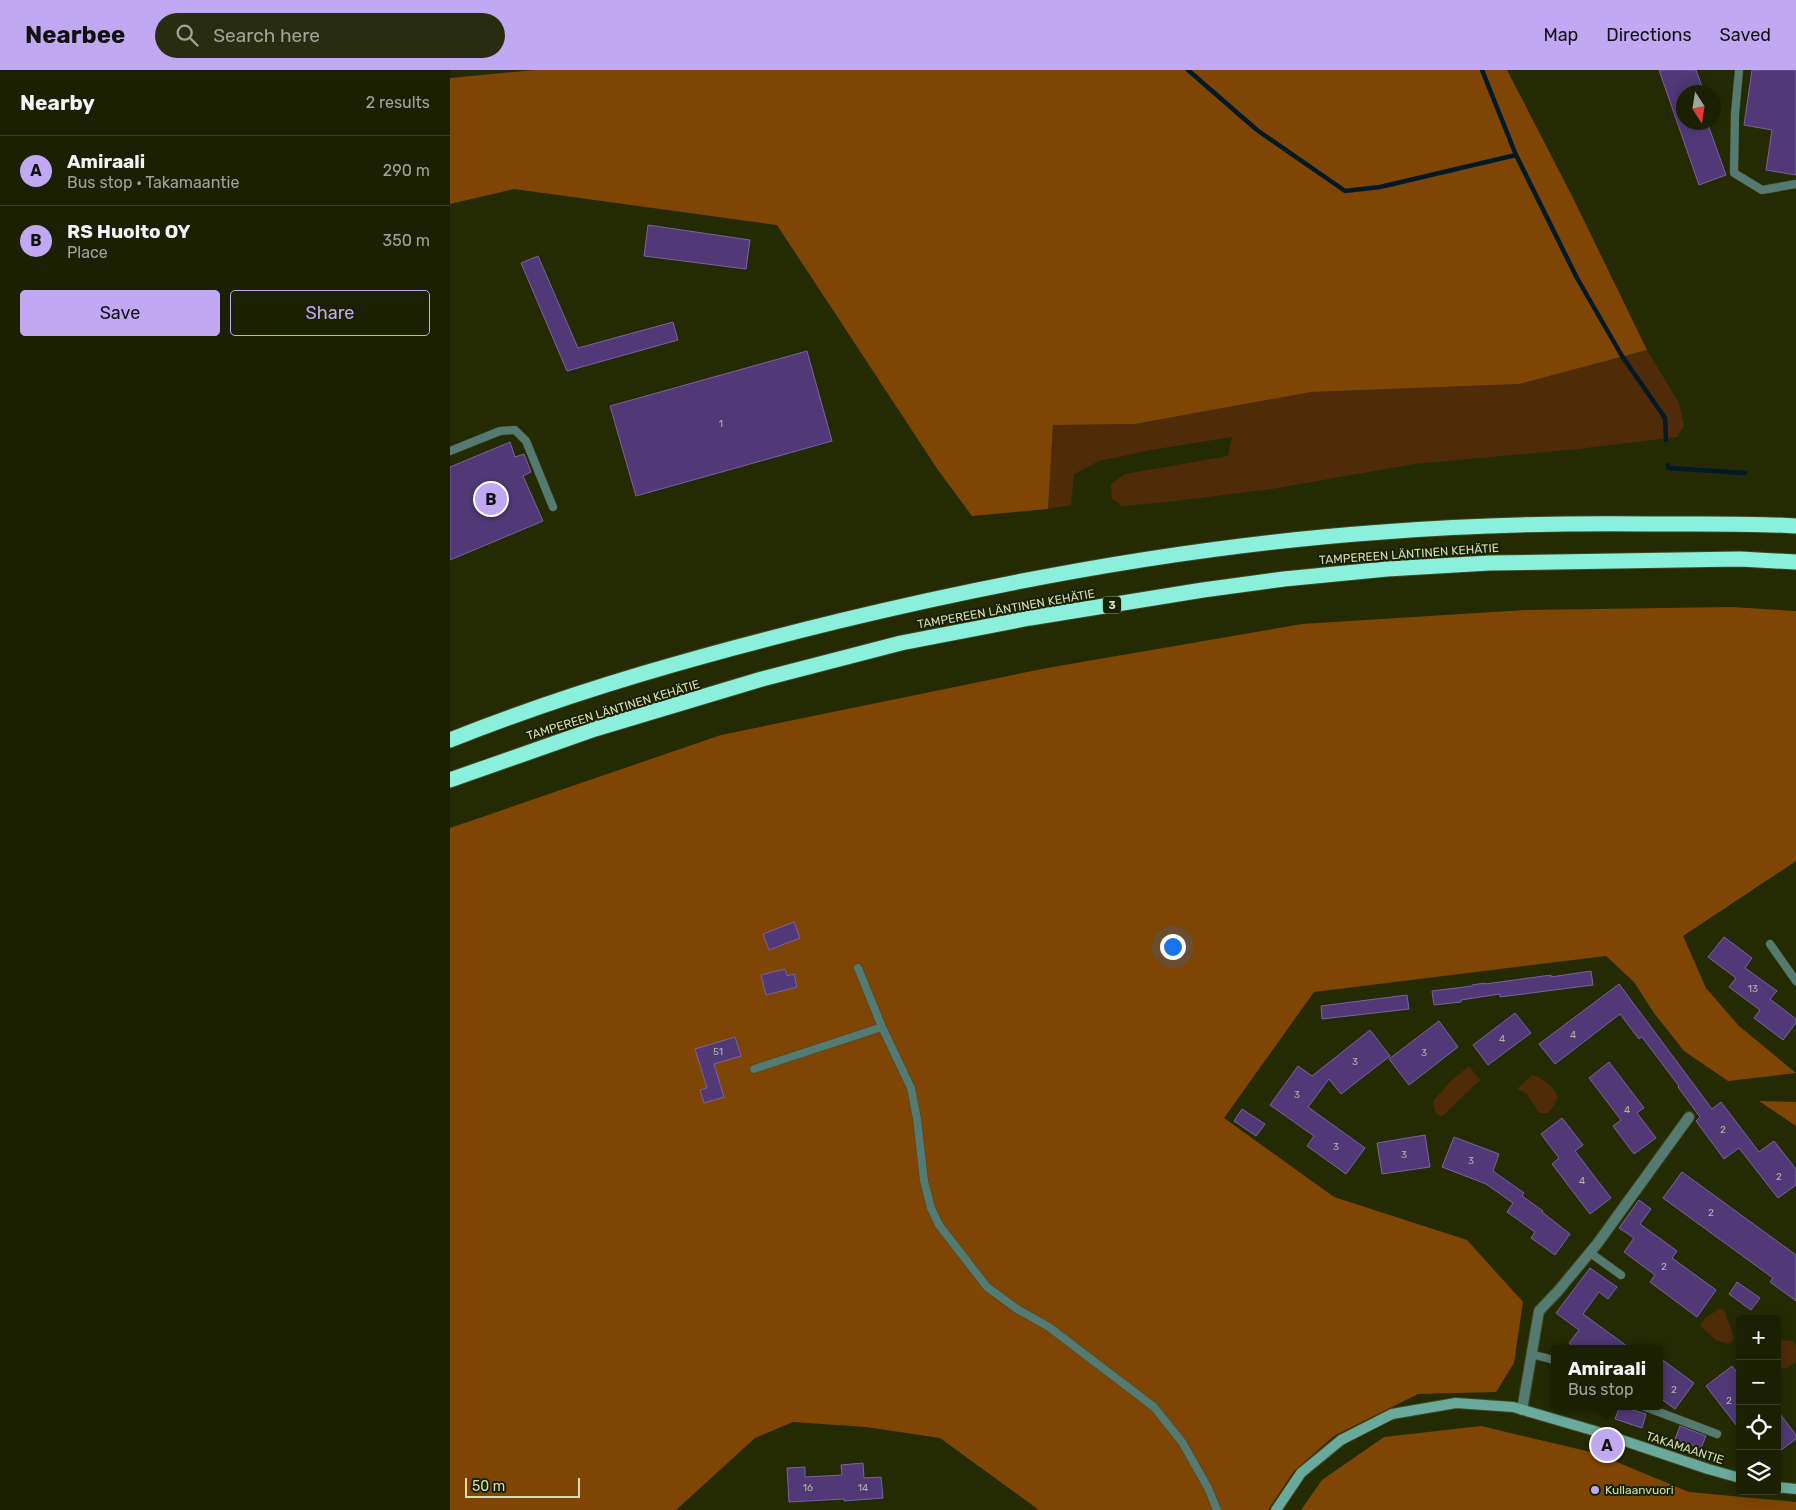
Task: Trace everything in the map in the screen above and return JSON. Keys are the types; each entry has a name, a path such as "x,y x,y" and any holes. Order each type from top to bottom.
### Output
{"highway":[{"name":"TAMPEREEN LÄNTINEN KEHÄTIE","path":"450,740 618,681 760,640 899,607 1023,581 1186,553 1364,533 1493,526 1609,524 1796,526"},
{"name":"TAMPEREEN LÄNTINEN KEHÄTIE","path":"450,780 596,729 762,679 901,643 1030,618 1284,579 1387,569 1489,563 1730,559 1796,562"}],"street":[{"path":"1522,1410 1539,1311 1597,1244 1689,1117"},
{"name":"TAKAMAANTIE","path":"1276,1510 1301,1473 1341,1440 1392,1414 1456,1403 1513,1407 1595,1431 1708,1470 1736,1477"},
{"path":"1781,1487 1796,1489"}],"lane":[{"path":"1739,70 1735,114 1734,173 1762,190 1796,184"},
{"path":"450,451 500,430 515,430 526,441 553,507"},
{"path":"1770,944 1796,982"},
{"path":"858,968 882,1027 911,1088 917,1119 924,1181 931,1208 939,1225 987,1287 1017,1309 1049,1327 1154,1407 1182,1442 1208,1488 1216,1510"},
{"path":"754,1068 882,1027"},
{"path":"1589,1252 1621,1275"},
{"path":"1531,1354 1551,1359"},
{"path":"1654,1410 1717,1434"}],"shaded area":[{"path":"535,70 1507,70 1573,198 1647,350 1519,384 1311,392 1135,424 1053,425 1048,509 972,516 938,470 777,225 514,189 450,204 450,78"},
{"path":"1647,350 1679,403 1684,426 1677,437 1578,449 1414,464 1272,489 1168,502 1122,506 1112,499 1111,484 1125,474 1228,456 1232,437 1151,450 1099,461 1074,474 1071,505 1048,509 1053,425 1135,424 1311,392 1519,384"},
{"path":"1732,607 1796,611 1796,861 1683,936 1706,988 1739,1026 1796,1073 1728,1081 1684,1051 1654,1013 1634,982 1606,956 1314,992 1224,1118 1334,1197 1467,1240 1523,1302 1514,1363 1496,1392 1418,1394 1334,1436 1294,1471 1268,1510 1039,1510 940,1438 866,1427 793,1422 755,1438 676,1510 450,1510 450,828 721,735 1047,668 1302,624 1525,610"},
{"path":"1469,1066 1480,1080 1441,1116 1435,1112 1433,1101 1452,1080"},
{"path":"1532,1075 1548,1083 1558,1097 1548,1113 1539,1113 1527,1094 1517,1089"},
{"path":"1759,1101 1796,1102 1796,1126"},
{"path":"1719,1309 1724,1310 1734,1337 1732,1342 1728,1344 1716,1340 1700,1326 1705,1318"},
{"path":"1781,1340 1793,1341 1796,1345 1796,1362 1787,1368 1781,1369"},
{"path":"1481,1426 1595,1453 1689,1492 1796,1502 1796,1510 1301,1510 1322,1480 1384,1437"}],"building":[{"path":"1659,70 1696,70 1701,85 1676,85 1676,119"},
{"path":"1752,70 1796,70 1796,175 1766,170 1772,130 1744,125"},
{"path":"1680,130 1710,130 1726,175 1699,185"},
{"path":"648,225 750,240 746,269 644,256"},
{"path":"538,256 578,348 673,322 678,340 567,371 521,263"},
{"path":"807,351 832,441 636,496 610,406"},
{"path":"510,442 515,457 524,454 531,472 523,476 543,521 450,560 450,467"},
{"path":"794,922 800,938 769,950 763,934"},
{"path":"1724,937 1752,958 1745,968 1777,991 1770,999 1796,1019 1796,1023 1783,1040 1754,1018 1760,1010 1729,987 1736,978 1708,957"},
{"path":"785,969 787,976 794,974 797,987 766,995 761,975"},
{"path":"1591,971 1593,985 1500,997 1500,994 1434,1005 1432,991"},
{"path":"1619,984 1712,1109 1721,1102 1759,1152 1774,1141 1796,1169 1796,1185 1778,1198 1739,1148 1724,1159 1696,1121 1700,1117 1679,1086 1642,1037 1639,1039 1620,1014 1555,1064 1539,1044"},
{"path":"1407,995 1409,1009 1322,1019 1321,1006"},
{"path":"1515,1013 1531,1033 1488,1065 1473,1045"},
{"path":"1439,1021 1458,1047 1409,1085 1389,1059"},
{"path":"1370,1030 1390,1056 1341,1094 1329,1079 1308,1107 1365,1148 1346,1174 1307,1146 1314,1136 1270,1105 1298,1066 1312,1076"},
{"path":"735,1037 741,1056 714,1064 724,1097 704,1103 700,1090 707,1088 695,1049"},
{"path":"1609,1062 1644,1108 1637,1113 1656,1138 1634,1154 1613,1126 1621,1120 1589,1078"},
{"path":"1242,1109 1265,1124 1256,1136 1234,1121"},
{"path":"1562,1118 1583,1145 1575,1151 1611,1198 1590,1214 1552,1164 1559,1158 1541,1134"},
{"path":"1425,1135 1430,1167 1382,1174 1377,1143"},
{"path":"1454,1137 1499,1154 1493,1171 1524,1193 1522,1196 1570,1234 1555,1255 1531,1238 1535,1232 1507,1212 1513,1203 1486,1184 1442,1167"},
{"path":"1682,1172 1796,1255 1796,1301 1770,1282 1773,1278 1663,1198"},
{"path":"1639,1200 1651,1209 1640,1224 1677,1251 1672,1258 1716,1290 1697,1317 1650,1282 1655,1275 1624,1252 1634,1238 1619,1228"},
{"path":"1590,1268 1617,1287 1608,1299 1599,1292 1583,1314 1626,1345 1571,1345 1569,1343 1579,1330 1556,1313"},
{"path":"1737,1282 1760,1298 1751,1310 1729,1294"},
{"path":"1663,1360 1694,1383 1675,1409 1663,1400"},
{"path":"1732,1366 1736,1371 1736,1425 1706,1386"},
{"path":"1618,1410 1633,1410 1646,1414 1642,1428 1615,1419"},
{"path":"1781,1415 1796,1435 1796,1439 1781,1450"},
{"path":"1680,1426 1706,1436 1701,1448 1675,1439"},
{"path":"863,1463 864,1478 881,1477 883,1498 789,1502 787,1468 805,1467 805,1477 842,1475 841,1465"}],"waterway":[{"path":"1188,70 1257,130 1345,191 1380,187 1516,155"},
{"path":"1482,70 1516,155 1577,278 1622,356 1665,418 1666,440"},
{"path":"1668,465 1668,468 1745,473"}],"place":[{"name":"RS Huolto OY","path":"491,499"},
{"name":"Amiraali","path":"1607,1445"},
{"name":"Kullaanvuori","path":"1595,1490"}]}
